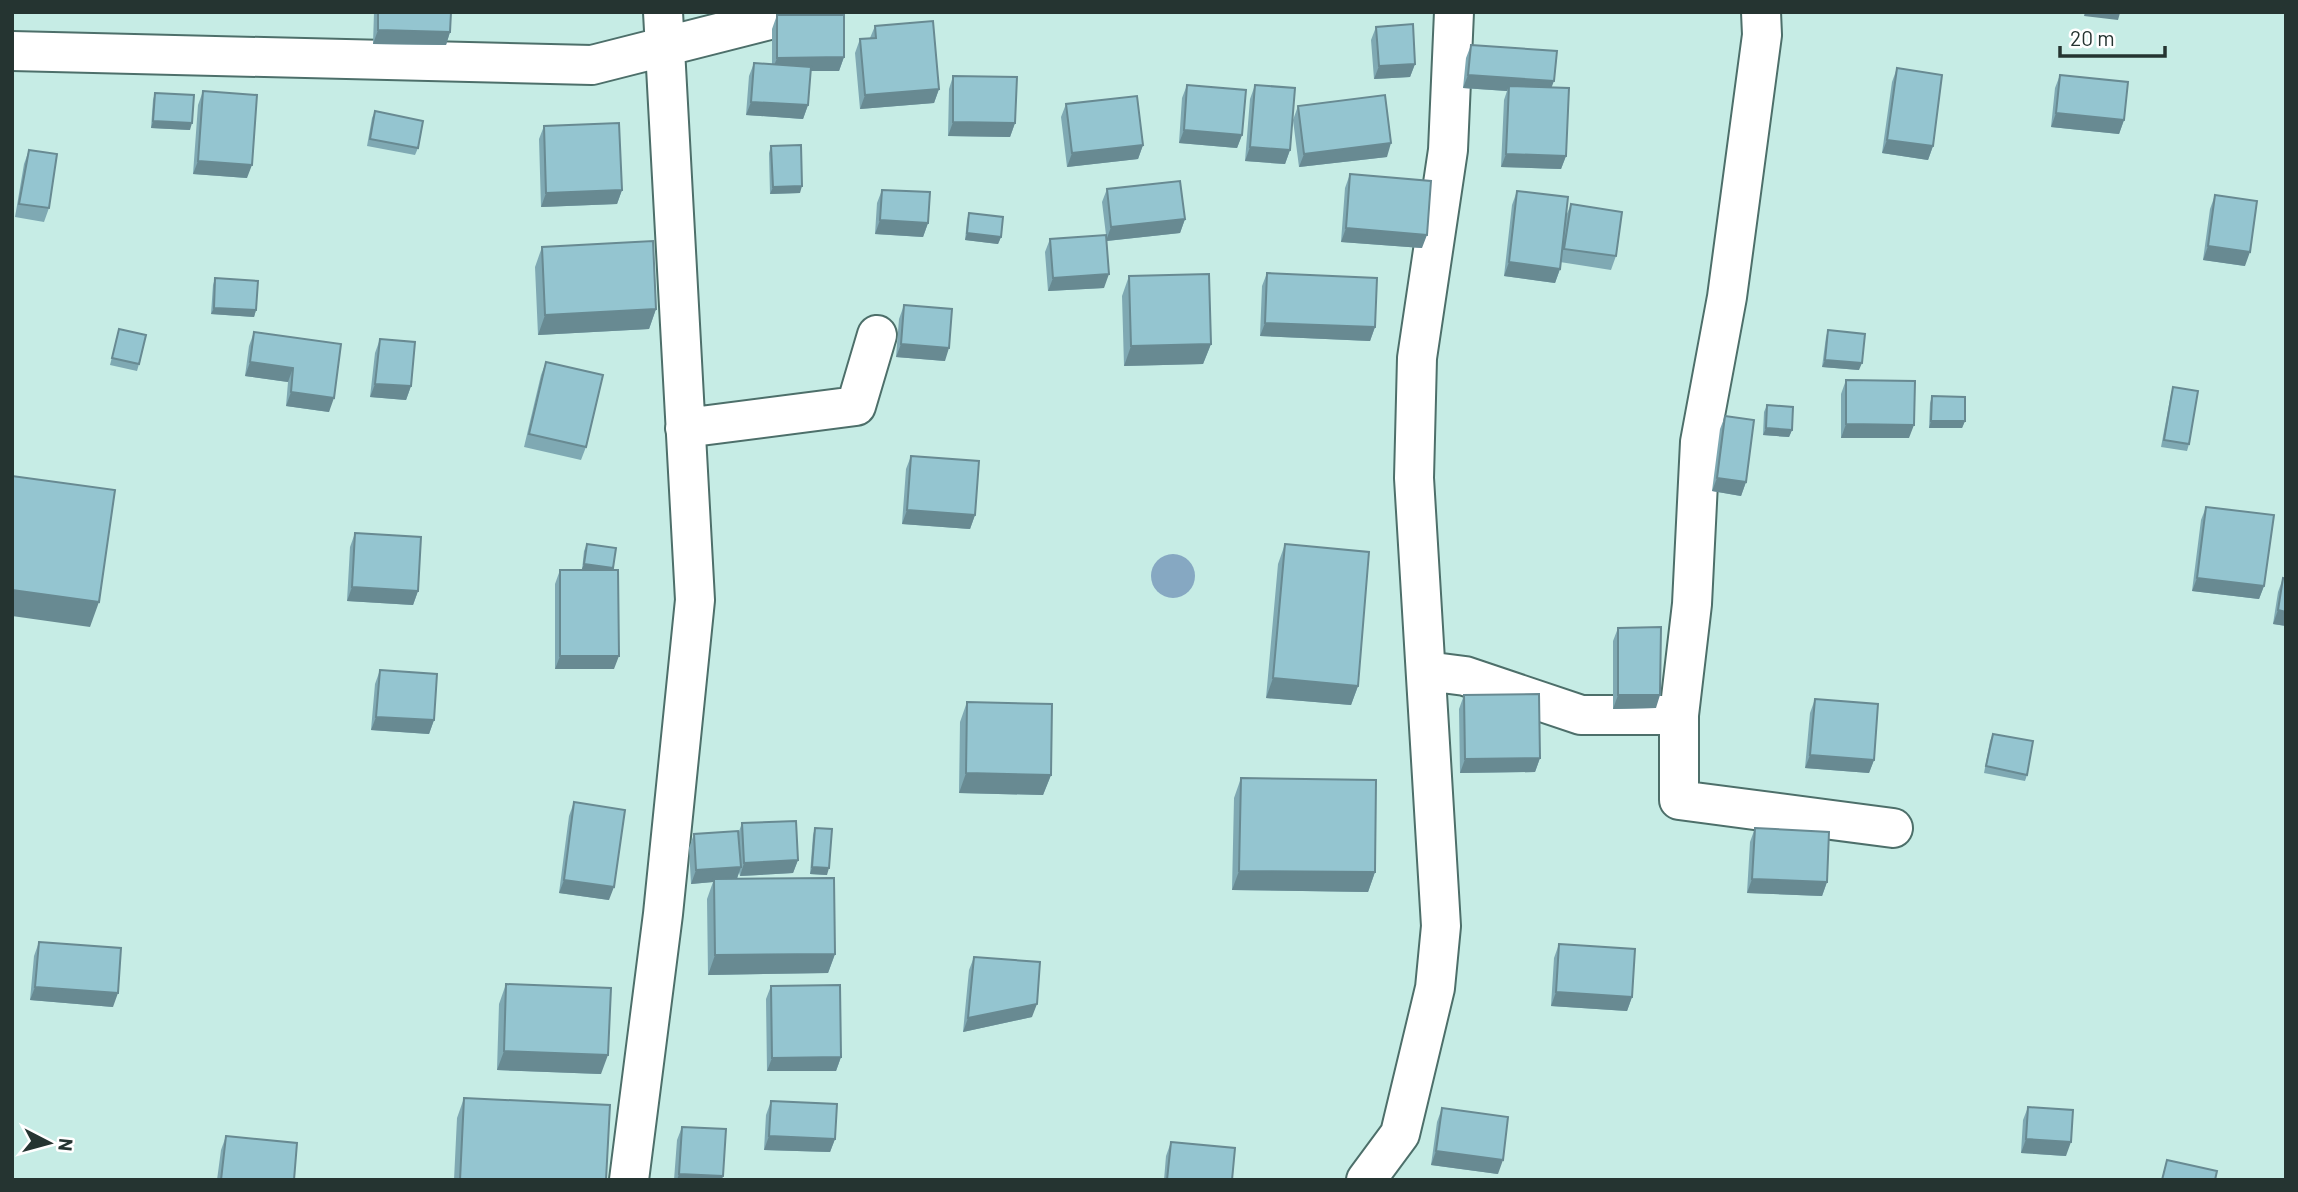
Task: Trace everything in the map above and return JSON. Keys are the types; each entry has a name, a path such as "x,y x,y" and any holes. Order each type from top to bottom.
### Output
{"street":[{"path":"12,51 592,65 663,29 801,12"},
{"path":"1366,1180 1400,1134 1435,988 1441,926 1414,478 1417,358 1447,150 1454,12"},
{"path":"1761,12 1762,36 1727,297 1700,442 1692,604 1679,715 1679,800 1893,828"},
{"path":"629,1180 663,914 695,600 663,29"},
{"path":"685,428 856,406 877,335"},
{"path":"1426,671 1465,676 1581,715 1679,715"}],"water":[{"path":"1173,554 1188,561 1195,576 1188,591 1173,598 1158,591 1151,576 1158,561"}],"building":[{"path":"378,12 451,12 450,32 378,30"},
{"path":"777,15 844,15 844,57 777,58"},
{"path":"933,21 939,89 865,95 860,39 876,38 875,26"},
{"path":"1413,24 1415,64 1379,66 1376,27"},
{"path":"1471,45 1557,51 1554,81 1468,75"},
{"path":"754,63 811,67 808,105 751,102"},
{"path":"1897,68 1942,75 1933,146 1887,140"},
{"path":"2060,75 2128,82 2124,120 2056,113"},
{"path":"953,76 1017,77 1015,123 953,122"},
{"path":"1187,85 1246,90 1242,135 1184,130"},
{"path":"1255,85 1295,88 1290,150 1250,147"},
{"path":"1509,86 1569,88 1566,156 1506,154"},
{"path":"203,91 257,95 252,165 198,161"},
{"path":"155,93 194,95 192,123 153,121"},
{"path":"1385,95 1391,143 1304,154 1298,106"},
{"path":"1137,96 1143,145 1072,153 1066,104"},
{"path":"375,111 423,121 418,148 370,139"},
{"path":"619,123 622,190 546,193 544,126"},
{"path":"801,145 802,186 773,187 771,146"},
{"path":"29,150 57,154 49,208 19,204"},
{"path":"1350,174 1431,181 1427,235 1346,228"},
{"path":"1180,181 1185,219 1111,227 1107,189"},
{"path":"882,190 930,192 928,223 880,220"},
{"path":"1517,191 1568,197 1560,269 1509,262"},
{"path":"2215,195 2257,201 2250,252 2208,246"},
{"path":"1571,204 1622,212 1616,256 1564,249"},
{"path":"969,213 1003,217 1001,237 967,233"},
{"path":"1106,235 1109,274 1053,278 1050,239"},
{"path":"653,241 656,309 545,315 542,247"},
{"path":"1267,273 1377,278 1375,327 1265,323"},
{"path":"1209,274 1211,344 1131,346 1129,276"},
{"path":"215,278 258,281 256,310 214,308"},
{"path":"904,305 952,309 949,348 901,344"},
{"path":"119,329 146,335 139,364 112,358"},
{"path":"1828,330 1865,334 1862,363 1825,360"},
{"path":"254,332 341,344 334,398 291,392 293,368 250,362"},
{"path":"380,339 415,342 411,386 375,384"},
{"path":"546,362 603,375 586,447 529,434"},
{"path":"1846,380 1915,381 1914,425 1846,424"},
{"path":"2173,387 2198,391 2189,444 2164,440"},
{"path":"1932,396 1965,397 1965,421 1931,421"},
{"path":"1767,405 1793,407 1792,430 1766,428"},
{"path":"1725,416 1754,420 1746,482 1717,478"},
{"path":"911,456 979,461 975,515 907,510"},
{"path":"12,476 115,490 99,602 12,590"},
{"path":"2206,507 2274,515 2264,586 2197,578"},
{"path":"355,533 421,537 418,591 352,587"},
{"path":"587,544 616,548 613,568 584,564"},
{"path":"1285,544 1369,552 1358,686 1273,678"},
{"path":"560,570 618,570 619,656 560,656"},
{"path":"2283,578 2286,579 2286,612 2278,610"},
{"path":"1661,627 1660,695 1618,695 1618,628"},
{"path":"380,670 437,674 434,720 376,717"},
{"path":"1539,694 1540,758 1465,759 1464,695"},
{"path":"1815,699 1878,704 1874,760 1810,755"},
{"path":"967,702 1052,704 1051,775 966,773"},
{"path":"1993,734 2033,741 2027,775 1986,766"},
{"path":"1241,778 1376,780 1375,872 1239,871"},
{"path":"574,802 625,810 614,887 564,880"},
{"path":"796,821 798,860 744,863 742,823"},
{"path":"815,828 832,829 829,868 812,867"},
{"path":"1755,828 1829,832 1827,882 1752,879"},
{"path":"738,831 741,867 696,870 694,834"},
{"path":"834,878 835,954 715,955 714,879"},
{"path":"39,942 121,948 118,993 35,987"},
{"path":"1559,944 1635,949 1632,997 1556,992"},
{"path":"974,957 1040,962 1037,1004 968,1018"},
{"path":"506,984 611,988 608,1055 504,1051"},
{"path":"840,985 841,1057 772,1058 771,986"},
{"path":"464,1098 610,1105 606,1180 460,1180"},
{"path":"771,1101 837,1104 835,1139 769,1136"},
{"path":"2028,1107 2073,1110 2071,1142 2026,1139"},
{"path":"1442,1108 1508,1117 1503,1160 1436,1151"},
{"path":"682,1127 726,1129 723,1176 679,1174"},
{"path":"226,1136 297,1143 294,1180 221,1180"},
{"path":"1171,1142 1235,1148 1232,1180 1167,1180"},
{"path":"2167,1160 2217,1171 2215,1180 2162,1180"}]}
